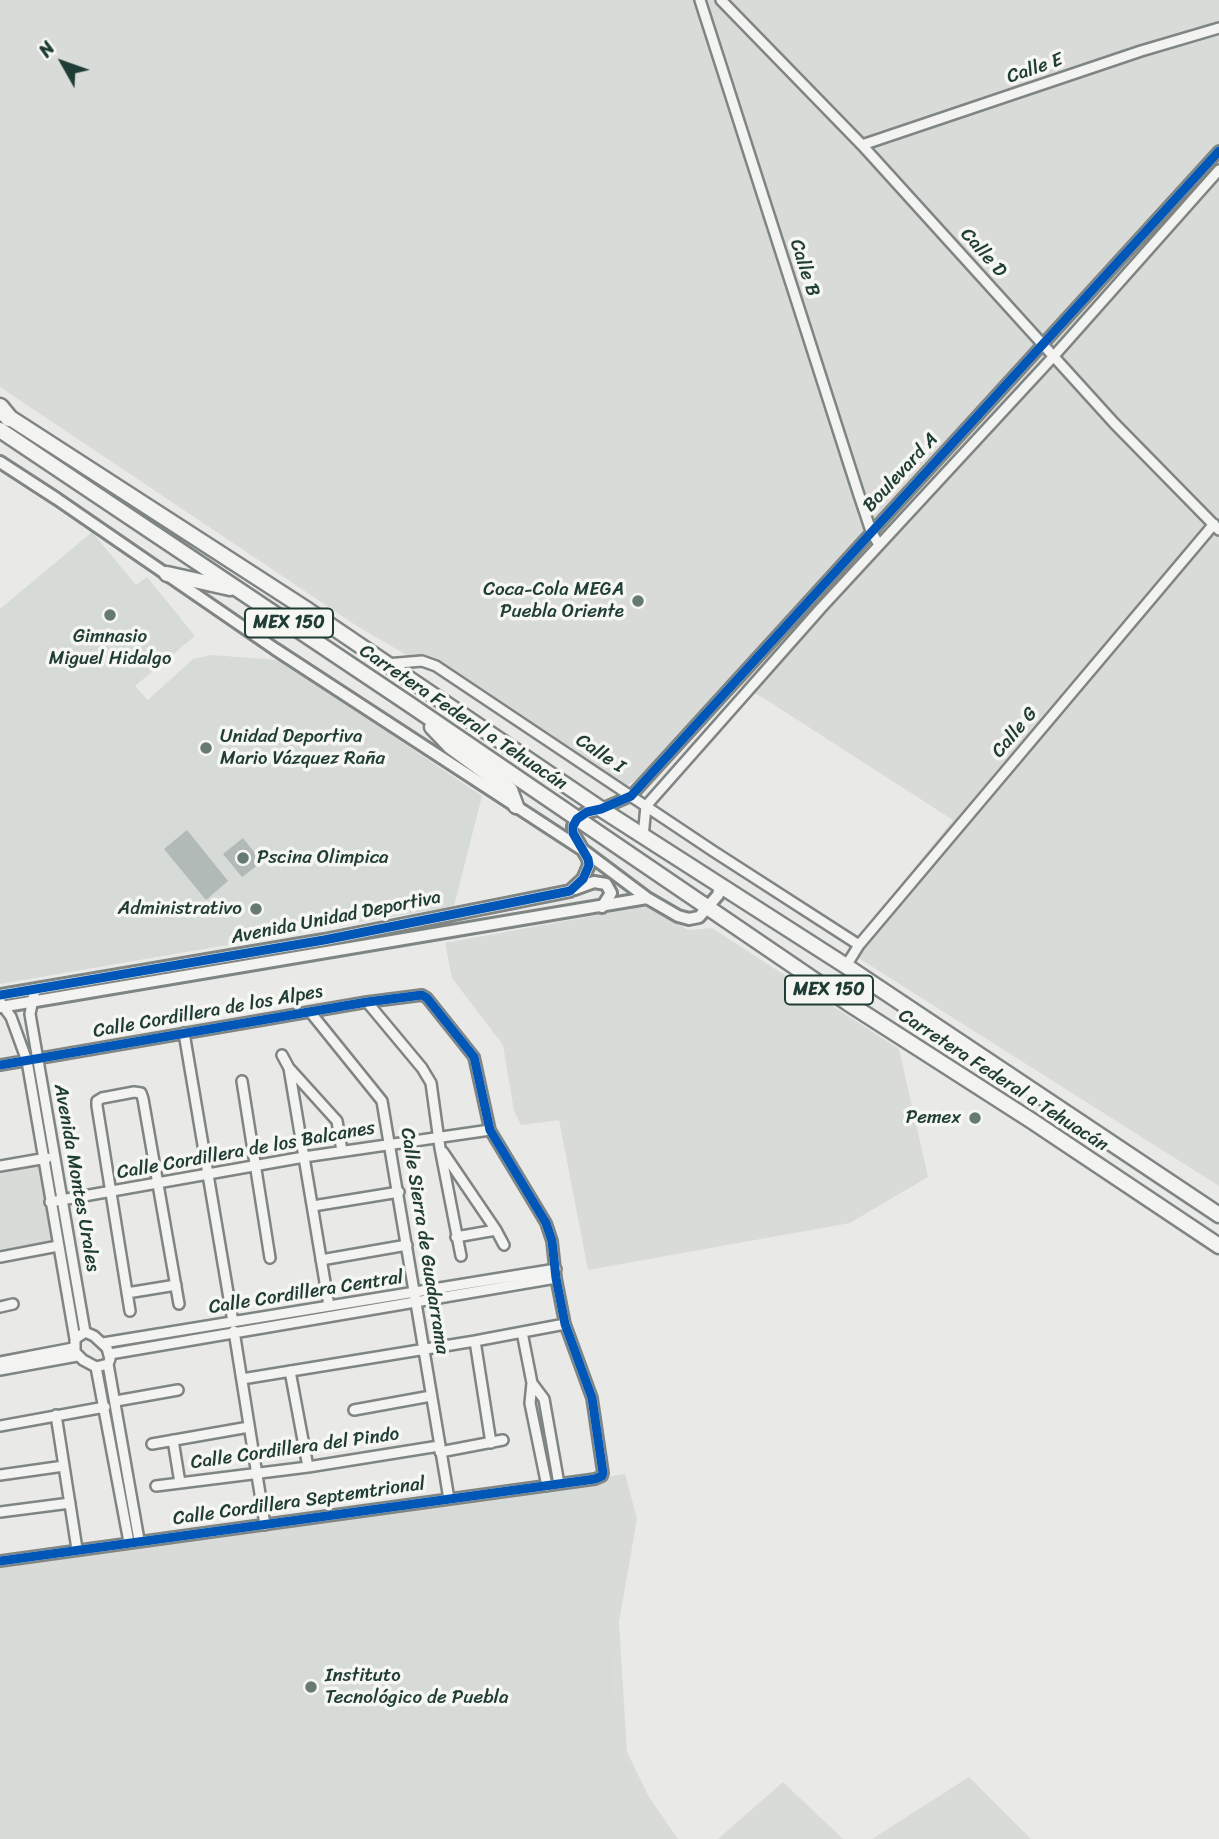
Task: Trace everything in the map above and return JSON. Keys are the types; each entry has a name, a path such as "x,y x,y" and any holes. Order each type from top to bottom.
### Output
{"main road":[{"name":"Carretera Federal a Tehuacán","path":"2,416 240,590 848,1003 1032,1121 1219,1246"},
{"name":"Carretera Federal a Tehuacán","path":"2,416 309,611 601,809 846,966 1219,1215"},
{"path":"167,574 240,590"},
{"path":"409,704 450,746 510,790 516,806"}],"street":[{"name":"Calle B","path":"700,0 871,531 879,545"},
{"name":"Calle D","path":"721,0 862,145 1114,423 1216,527"},
{"name":"Calle E","path":"862,145 1141,51 1219,28"},
{"name":"Boulevard A","path":"601,809 631,796 1219,151"},
{"name":"Boulevard A","path":"646,806 879,545 1054,357 1219,170"},
{"path":"1111,271 1121,280"},
{"path":"0,462 275,649 583,850 647,898 678,916 690,919 699,916 708,908 718,895 720,887"},
{"name":"Calle G","path":"846,966 859,945 1216,527"},
{"name":"Calle I","path":"386,664 422,661 436,666 859,945"},
{"path":"746,672 756,682"},
{"path":"643,836 646,806"},
{"path":"570,891 583,879 589,865 573,833 573,827 577,819 587,812 601,809"},
{"name":"Avenida Unidad Deportiva","path":"1,1005 31,1008 298,957 325,946 570,891 594,882 606,884 611,893 602,907"},
{"name":"Avenida Unidad Deportiva","path":"0,995 297,944 325,946 602,907 647,898"},
{"path":"297,944 298,957"},
{"path":"265,950 266,962"},
{"name":"Avenida Montes Urales","path":"35,989 31,1008 32,1060 43,1159 75,1347"},
{"name":"Calle Cordillera de los Alpes","path":"0,1065 422,995 474,1057 490,1130"},
{"path":"367,1002 422,1068 431,1083 439,1142 461,1256"},
{"name":"Avenida Montes Urales","path":"1,1005 11,1017 32,1060 54,1157 85,1332"},
{"path":"11,1017 31,1008"},
{"name":"Calle Sierra de Guadarrama","path":"311,1013 382,1101 449,1499"},
{"path":"184,1033 265,1525"},
{"path":"282,1055 289,1068 337,1121 342,1151"},
{"path":"289,1068 329,1307"},
{"path":"242,1081 270,1258"},
{"path":"130,1311 97,1101 134,1092 141,1093 160,1184 179,1304"},
{"path":"242,1379 475,1342 565,1324 547,1223 490,1130"},
{"name":"Calle Cordillera de los Balcanes","path":"50,1202 342,1151 390,1144 439,1142 490,1130"},
{"path":"439,1142 504,1245"},
{"path":"0,1166 54,1157"},
{"path":"313,1206 399,1192"},
{"path":"456,1237 496,1230"},
{"path":"321,1260 407,1245"},
{"path":"0,1257 58,1246"},
{"name":"Calle Cordillera Central","path":"103,1343 233,1327 556,1273"},
{"path":"127,1293 176,1285"},
{"name":"Calle Cordillera Central","path":"110,1354 329,1307 415,1298"},
{"path":"0,1307 12,1304"},
{"name":"Calle Cordillera Septemtrional","path":"0,1558 265,1525 602,1476 592,1398 565,1324"},
{"path":"0,1370 75,1347 85,1332 103,1343 110,1354 108,1364 130,1485 134,1541"},
{"path":"522,1332 532,1383 530,1403 547,1486"},
{"path":"475,1342 491,1443"},
{"path":"0,1362 75,1347"},
{"path":"75,1347 96,1367 120,1488 134,1541"},
{"path":"96,1367 108,1364"},
{"path":"290,1371 308,1467"},
{"path":"532,1383 544,1399 559,1484"},
{"path":"116,1401 178,1390"},
{"path":"354,1410 432,1396"},
{"path":"0,1426 105,1407"},
{"path":"56,1415 77,1549"},
{"path":"152,1444 249,1427"},
{"path":"173,1440 180,1483"},
{"name":"Calle Cordillera del Pindo","path":"156,1486 503,1440"},
{"path":"0,1475 64,1466"},
{"path":"120,1488 130,1485"},
{"path":"0,1512 70,1503"}],"shaded area":[{"path":"0,0 1219,0 1219,1186 849,952 862,932 953,820 765,699 729,679 636,780 614,793 405,654 360,628 0,387"},
{"name":"Unidad Deportiva Mario Vázquez Raña","path":"92,532 136,585 147,577 195,636 135,686 148,700 193,659 211,655 280,660 482,796 454,906 0,984 0,609"},
{"path":"187,830 228,881 206,900 164,849"},
{"name":"Pscina Olimpica","path":"243,838 262,862 242,877 223,854"},
{"path":"647,906 688,930 712,928 899,1049 928,1177 850,1223 588,1270 559,1120 521,1125 514,1111 503,1045 452,978 445,943"},
{"path":"38,1165 53,1244 0,1254 0,1172"},
{"name":"Instituto Tecnológico de Puebla","path":"625,1474 637,1519 619,1622 627,1752 649,1797 678,1839 0,1839 0,1566"},
{"path":"603,1486 623,1523 610,1611 613,1735 659,1839 375,1839 372,1836 376,1807 169,1562 172,1561 170,1554"},
{"path":"33,1713 71,1755 44,1779 6,1737"},
{"path":"99,1740 117,1759 102,1774 114,1788 127,1777 133,1784 105,1810 116,1822 100,1836 52,1784"},
{"path":"969,1777 1031,1839 872,1839"},
{"path":"783,1782 843,1839 718,1839"}],"cycle path":[{"path":"0,995 324,940 570,891 583,879 589,865 573,833 577,819 587,812 631,796 1219,151"},
{"path":"0,1065 367,1002 422,995 427,998 474,1057 490,1130 546,1223 552,1241 565,1324 592,1398 603,1473 595,1479 0,1561"}],"place":[{"name":"Coca-Cola MEGA Puebla Oriente","path":"638,601"},
{"name":"Gimnasio Miguel Hidalgo","path":"110,615"},
{"name":"Unidad Deportiva Mario Vázquez Raña","path":"206,748"},
{"name":"Pscina Olimpica","path":"243,858"},
{"name":"Administrativo","path":"256,909"},
{"name":"Pemex","path":"975,1118"},
{"name":"Instituto Tecnológico de Puebla","path":"311,1687"}]}
